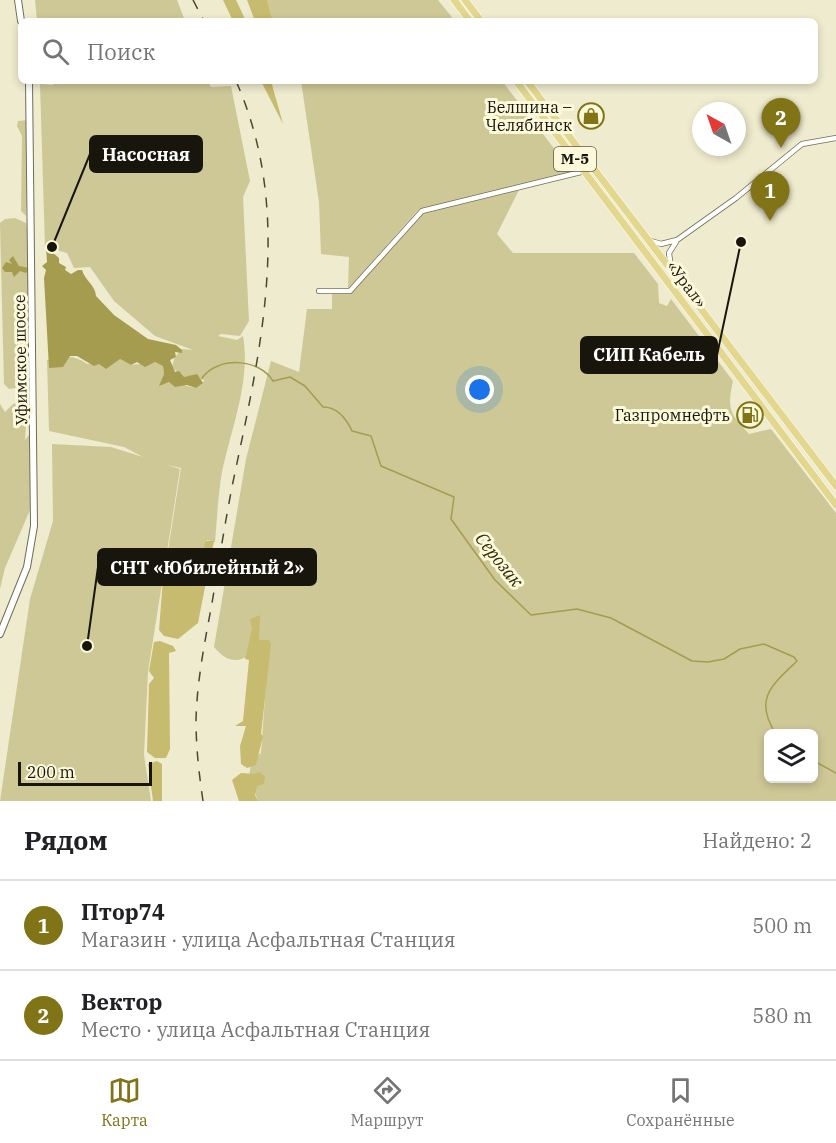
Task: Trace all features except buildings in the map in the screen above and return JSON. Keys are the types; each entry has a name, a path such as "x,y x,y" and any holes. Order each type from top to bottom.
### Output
{"main road":[{"path":"18,0 21,18"},
{"path":"454,0 468,18"},
{"path":"465,0 479,18"},
{"name":"Уфимское шоссе","path":"0,634 27,567 34,526 29,84"},
{"name":"«Урал»","path":"518,84 836,505"},
{"name":"«Урал»","path":"529,84 836,486"}],"street":[{"path":"676,278 669,259 672,247 677,240 736,198 802,144 836,138"},
{"path":"319,291 350,291 422,212 585,171"},
{"path":"646,237 661,244 677,240"}],"shaded area":[{"path":"35,0 177,0 184,18 37,18"},
{"path":"223,0 236,0 245,18 232,18"},
{"path":"247,0 267,0 272,18 254,18"},
{"path":"267,0 438,0 453,18 272,18"},
{"path":"40,84 210,84 211,87 231,86 250,181 243,197 249,321 240,336 221,334 218,336 237,340 243,336 245,353 242,387 222,472 215,542 207,540 197,563 180,564 167,557 181,468 167,465 180,469 148,672 144,755 151,801 0,801 30,599 53,521 52,444 111,447 143,457 124,447 49,431 47,360 63,357 87,364 120,359 131,365 155,362 163,365 164,374 160,385 169,382 196,388 205,380 184,379 172,367 181,349 193,350 155,336 114,301 90,267 74,268 67,253 45,247"},
{"path":"262,84 272,84 283,124"},
{"path":"301,84 504,84 573,173 419,209 348,289 349,257 321,254 319,202"},
{"path":"28,120 26,216 21,211 22,136 17,126 18,121"},
{"path":"519,190 497,234 513,253 634,253 658,284 659,303 667,306 671,299 733,381 730,404 737,421 749,434 771,429 836,513 836,801 258,801 249,776 252,759 261,753 269,641 247,656 235,660 221,655 214,647 246,459 271,361 299,372 307,309 332,309 332,292 347,291 421,214"},
{"path":"15,218 26,223 27,228 30,386 9,389 4,384 0,223 5,219"},
{"path":"46,247 59,258 59,263 71,274 82,270 94,288 96,296 114,315 148,339 176,345 182,350 182,353 175,352 176,357 170,360 175,372 179,371 184,377 197,374 203,383 196,388 187,385 175,387 169,382 159,386 164,374 163,366 155,362 145,367 137,362 131,365 120,359 106,369 99,364 94,366 77,356 70,356 63,367 49,368 44,278 46,270 42,266 47,262"},
{"path":"13,256 19,266 30,268 26,273 20,271 14,277 12,272 5,272 2,268 6,262 12,264 9,260"},
{"path":"14,403 27,409 25,440 32,431 30,510 5,568 0,589 0,404 5,412"},
{"path":"206,541 214,541 198,623 178,639 164,636 159,630 163,579 167,564 172,564 173,585 178,569 198,562"},
{"path":"260,615 259,640 269,640 271,644 261,734 263,736 256,765 247,768 241,764 240,746 246,726 235,726 243,721 249,660 245,659 252,629 250,619"},
{"path":"160,641 173,646 176,651 169,653 170,749 166,758 155,758 147,752 149,684 154,678 149,671 154,642"},
{"path":"157,761 162,764 162,801 153,801 148,764"},
{"path":"259,772 265,776 264,784 257,786 255,795 258,801 239,801 232,780 241,773"}],"waterway":[{"name":"Серозак","path":"202,378 218,366 238,363 258,368 267,373 273,381 290,377 305,386 323,407 328,407 341,414 352,431 371,436 381,466 454,497 451,519 495,580 531,615 577,609 611,618 692,661 708,662 724,659 740,649 764,644 794,657 797,661 768,693 766,711 773,729"},
{"name":"Серозак","path":"818,763 836,773"}],"railway":[{"path":"193,0 202,18"},
{"path":"203,801 196,730 200,675 227,512 262,331 267,280 268,230 264,180 254,130 237,84"}],"place":[{"name":"Белшина – Челябинск","path":"591,116"},
{"name":"Вектор","path":"781,148"},
{"name":"Птор74","path":"770,221"},
{"name":"СИП Кабель","path":"741,242"},
{"name":"Насосная","path":"52,247"},
{"name":"Газпромнефть","path":"750,415"},
{"name":"СНТ «Юбилейный 2»","path":"87,646"}]}
